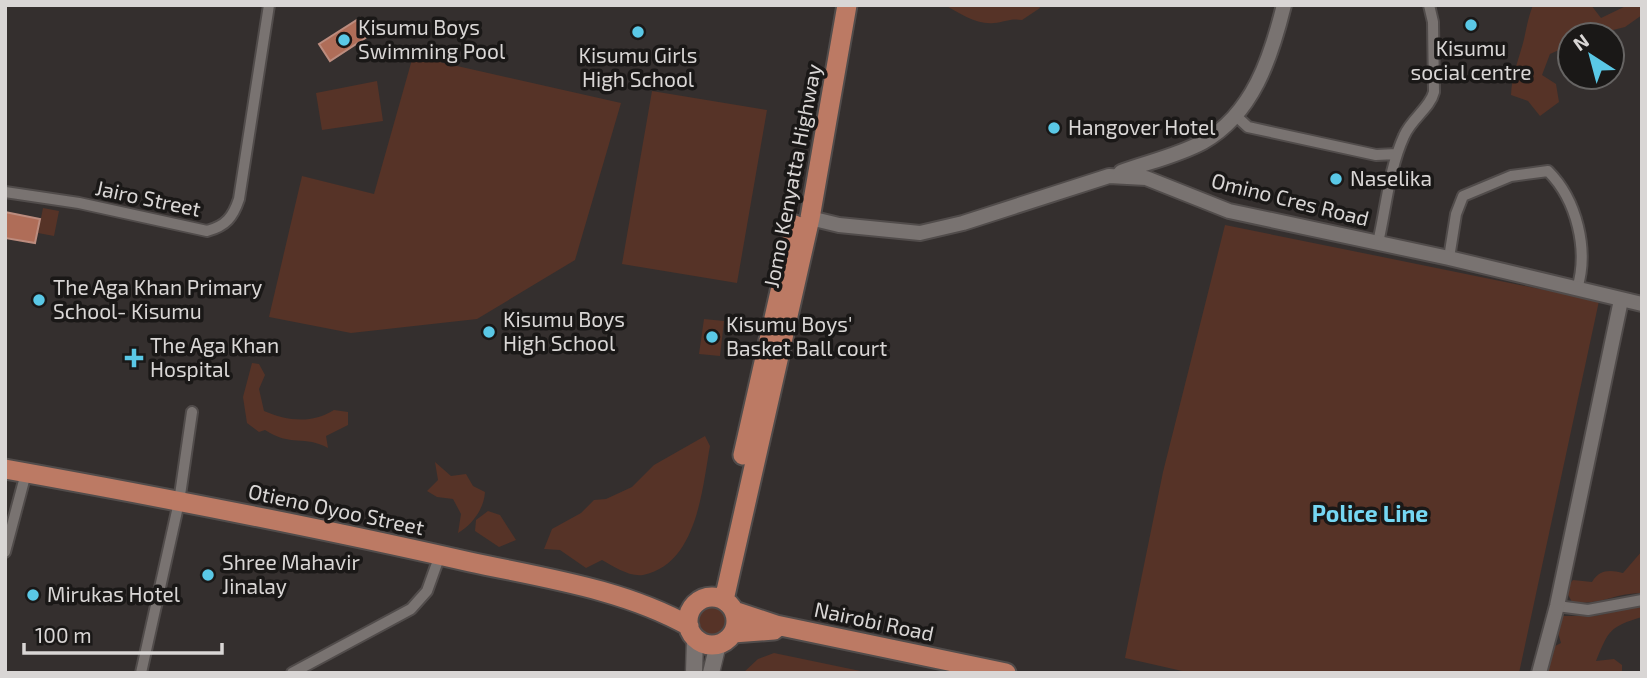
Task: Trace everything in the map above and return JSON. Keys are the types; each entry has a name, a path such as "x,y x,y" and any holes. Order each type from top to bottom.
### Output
{"highway":[{"name":"Jomo Kenyatta Highway","path":"803,217 836,5"},
{"name":"Jomo Kenyatta Highway","path":"726,639 724,603 771,364 847,5"},
{"name":"Otieno Oyoo Street","path":"5,469 440,555 655,607 692,624"},
{"path":"724,603 692,624 708,645 726,639"},
{"name":"Nairobi Road","path":"724,603 776,625 1004,673"},
{"name":"Nairobi Road","path":"726,639 774,630 1004,673"}],"main road":[{"path":"692,624 694,673"},
{"path":"712,673 726,639"}],"street":[{"name":"Jairo Street","path":"5,192 79,204 207,231 226,223 234,213 239,199 269,5"},
{"path":"1109,176 1204,142 1235,115 1257,85 1272,54 1284,5"},
{"path":"1378,243 1397,154 1414,117 1432,101 1434,92 1433,22 1429,5"},
{"path":"1235,115 1248,127 1376,155 1397,154"},
{"path":"1449,258 1456,214 1463,196 1511,176 1537,170 1548,171 1560,184 1571,207 1582,252 1583,268 1577,289"},
{"name":"Omino Cres Road","path":"803,217 839,225 920,233 963,223 1109,176 1146,178 1229,211 1449,258 1642,304"},
{"path":"1539,673 1557,606 1621,300"},
{"path":"141,673 179,502 192,412"},
{"path":"5,552 26,473"},
{"path":"292,673 411,609 427,591 440,555"},
{"path":"1557,606 1588,610 1642,600"}],"shaded area":[{"path":"945,5 1039,5 1040,8 1022,20 988,23 968,18"},
{"path":"1533,5 1591,5 1601,18 1628,5 1642,5 1642,15 1626,26 1626,21 1556,21 1556,51 1550,54 1542,75 1556,84 1559,102 1540,116 1528,101 1511,95 1514,72"},
{"name":"Kisumu Boys Swimming Pool","path":"360,18 370,35 330,61 319,44"},
{"path":"413,56 621,103 575,260 477,319 351,333 269,317 302,176 374,194"},
{"path":"377,81 383,121 322,130 316,93"},
{"path":"652,91 767,110 737,283 622,264"},
{"path":"43,208 59,211 54,236 38,233"},
{"path":"5,212 40,219 35,243 5,238"},
{"path":"1225,225 1599,301 1519,673 1191,673 1125,658 1163,472"},
{"name":"Kisumu Boys' Basket Ball court","path":"704,319 724,321 720,356 699,354"},
{"path":"252,363 259,364 265,375 259,389 264,411 299,420 334,410 348,412 348,425 326,436 328,448 312,442 282,438 265,430 259,432 247,423 243,397"},
{"path":"705,436 710,446 694,523 675,556 661,568 638,575 602,560 586,568 560,550 544,549 552,529 581,513 594,500 606,499 632,487 654,465"},
{"path":"435,462 451,476 466,474 473,486 485,492 476,516 458,533 461,514 453,499 437,497 427,491 438,480"},
{"path":"488,511 500,515 516,540 499,547 475,531 476,520"},
{"path":"1642,551 1642,593 1590,602 1572,602 1565,589 1573,580 1592,582 1598,575 1606,572 1623,573"},
{"path":"712,601 727,607 733,622 727,637 712,643 697,637 691,622 697,607"},
{"path":"1642,606 1642,617 1616,627 1604,642 1596,661 1614,659 1622,665 1622,672 1545,673 1551,648 1561,643 1557,629 1562,616 1595,616"},
{"path":"774,653 870,673 743,673 758,659"}],"place":[{"name":"Kisumu social centre","path":"1471,25"},
{"name":"Kisumu Girls High School","path":"638,32"},
{"name":"Kisumu Boys Swimming Pool","path":"344,40"},
{"name":"Hangover Hotel","path":"1054,128"},
{"name":"Naselika","path":"1336,179"},
{"name":"The Aga Khan Primary School- Kisumu","path":"39,300"},
{"name":"Kisumu Boys High School","path":"489,332"},
{"name":"Kisumu Boys' Basket Ball court","path":"712,337"},
{"name":"The Aga Khan Hospital","path":"134,358"},
{"name":"Shree Mahavir Jinalay","path":"208,575"},
{"name":"Mirukas Hotel","path":"33,595"}],"district":[{"name":"Police Line","path":"1370,514"}]}
